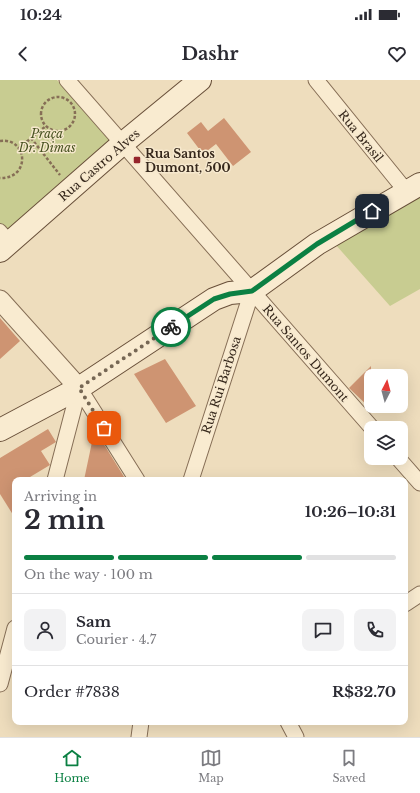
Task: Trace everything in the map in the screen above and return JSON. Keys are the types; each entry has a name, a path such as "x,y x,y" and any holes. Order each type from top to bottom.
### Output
{"main road":[{"name":"Rua Castro Alves","path":"4,241 71,189 122,144 200,80"},
{"path":"0,430 79,388 214,299 230,294 252,291 317,244 413,187"}],"street":[{"name":"Rua Santos Dumont","path":"67,80 366,421"},
{"name":"Rua Brasil","path":"316,80 413,187"},
{"name":"Rua Rui Barbosa","path":"191,477 252,291"},
{"path":"0,300 79,388 135,477"},
{"path":"55,477 79,388"},
{"path":"404,465 420,483"},
{"path":"408,602 420,594"},
{"path":"0,684 12,639"},
{"path":"139,737 141,725"},
{"path":"290,725 296,737"}],"path":[{"path":"57,96 67,98 72,103 76,114 71,126 64,130 58,131 46,126 42,122 41,112 46,101 57,96"},
{"path":"19,148 46,126"},
{"path":"31,138 71,189"},
{"path":"0,141 10,141 19,148 22,159 18,171 10,177 0,178"}],"green space":[{"name":"Praça Dr. Dimas","path":"0,80 57,80 114,144 0,244"},
{"path":"420,193 420,289 390,306 335,244"}],"building":[{"path":"224,118 251,152 233,166 216,144 203,154 187,133 201,122 208,131"},
{"path":"0,318 20,341 0,359"},
{"path":"165,359 196,406 166,423 134,374"},
{"path":"364,373 364,402 349,388"},
{"path":"48,429 56,442 41,451 50,465 30,477 12,477 12,513 0,494 0,458"},
{"path":"100,438 124,477 85,477 92,442"}],"way so far":[{"path":"104,428 79,388 171,327"}],"place":[{"name":"Rua Santos Dumont, 500","path":"137,160"}],"route":[{"path":"171,327 214,299 230,294 252,291 317,244 372,211"}]}
